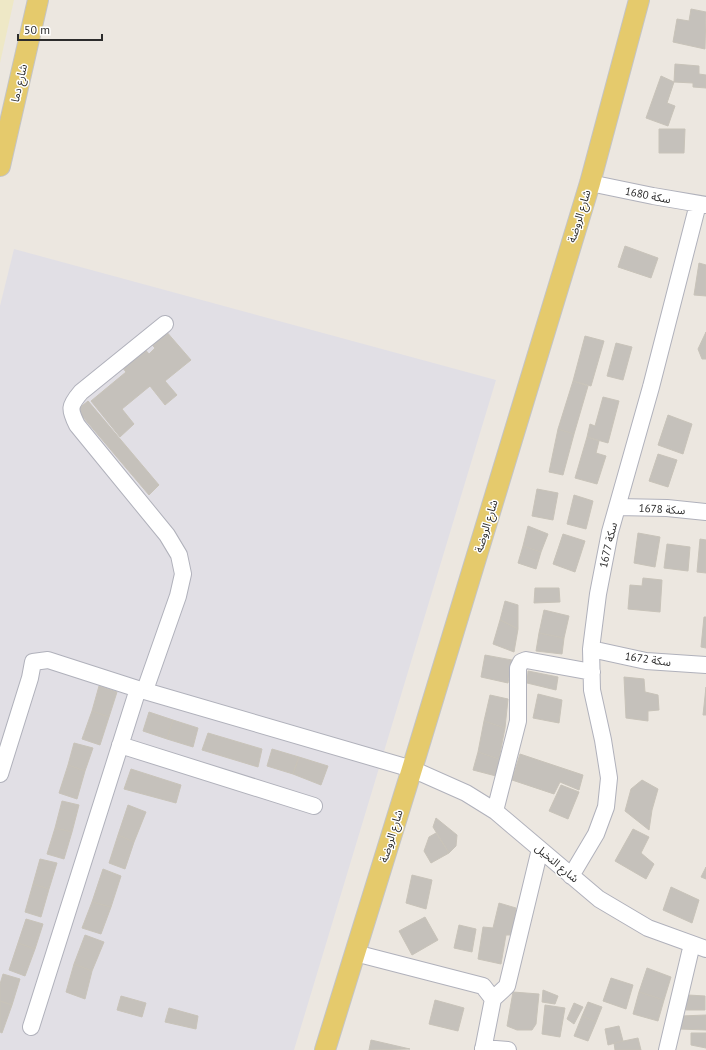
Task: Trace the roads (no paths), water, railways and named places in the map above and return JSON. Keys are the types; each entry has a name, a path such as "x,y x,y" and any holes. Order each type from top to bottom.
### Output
{"main road":[{"name":"شارع دما","path":"0,166 38,0"},
{"name":"شارع الروضة","path":"325,1050 590,183 639,0"}],"street":[{"name":"سكة 1680","path":"590,183 653,196 699,208"},
{"name":"سكة 1677","path":"571,876 596,834 606,807 609,778 603,740 592,690 591,648 598,594 610,532 699,208"},
{"path":"31,1027 120,746 178,596 183,574 179,555 167,535 77,425 70,411 73,402 81,392 165,324"},
{"name":"سكة 1678","path":"617,507 667,508 706,512"},
{"name":"سكة 1672","path":"591,648 646,661 706,665"},
{"name":"شارع النخيل","path":"0,774 30,678 33,662 48,660 412,769 466,793 495,811 599,899 648,928 699,946"},
{"path":"495,811 518,721 518,668 521,662 526,660 592,672"},
{"path":"120,746 314,806"},
{"path":"508,1050 483,1049 493,999 507,986 540,850"},
{"path":"667,1050 699,946"},
{"path":"355,953 483,986 493,999"}]}
